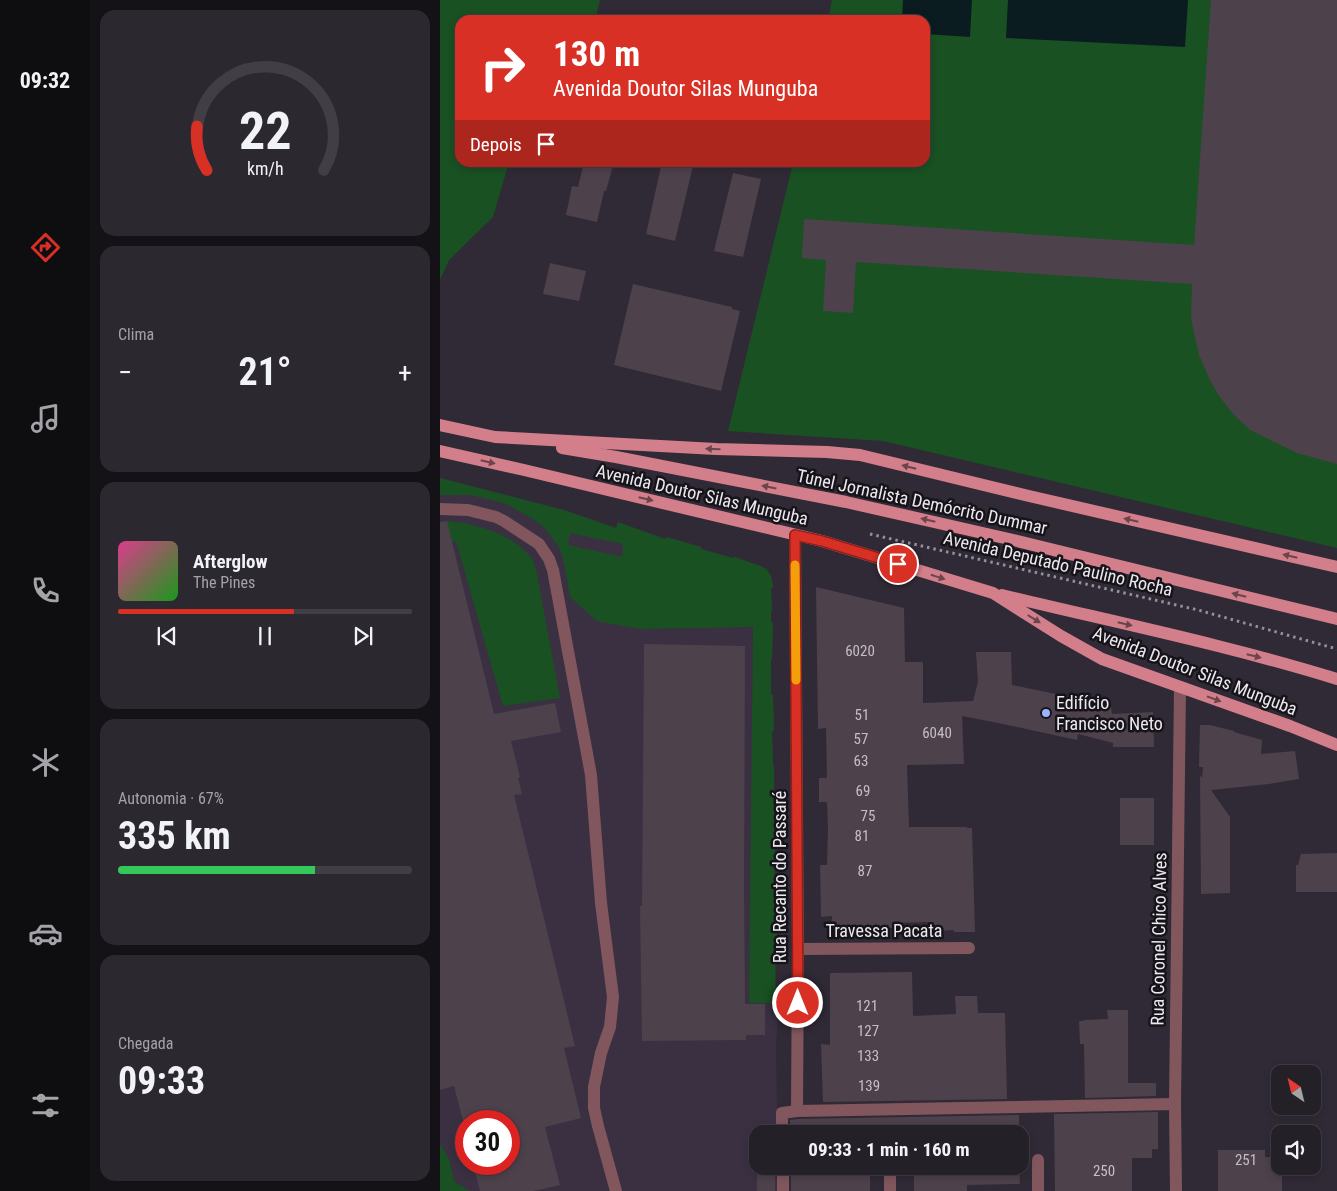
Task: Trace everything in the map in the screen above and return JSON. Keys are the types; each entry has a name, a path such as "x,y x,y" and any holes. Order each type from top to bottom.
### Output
{"main road":[{"name":"Avenida Doutor Silas Munguba","path":"440,425 495,437 860,455 1337,567"},
{"name":"Túnel Jornalista Demócrito Dummar","path":"495,437 616,457 846,502 1337,618"},
{"name":"Avenida Doutor Silas Munguba","path":"440,451 822,541 993,593 1061,636 1102,659 1290,726 1337,745"},
{"path":"993,593 1337,678"}],"street":[{"path":"440,509 468,510 496,517 539,544 549,559 553,570 592,775 601,903 613,997 610,1027 594,1087 594,1108 616,1191"},
{"name":"Rua Recanto do Passaré","path":"795,535 798,948 797,1111"},
{"name":"Rua Coronel Chico Alves","path":"1176,1191 1175,1104 1180,687"},
{"name":"Travessa Pacata","path":"798,948 969,948"},
{"path":"782,1125 782,1112 797,1111 1175,1104"},
{"path":"1038,1160 1038,1191"},
{"path":"783,1175 783,1191"},
{"path":"890,1175 890,1191"}],"path":[{"name":"Avenida Deputado Paulino Rocha","path":"869,534 1198,610 1337,649"}],"shaded area":[{"path":"903,0 972,0 970,37 930,34 930,15 902,15"},
{"path":"1008,0 1188,0 1185,47 1006,38"},
{"path":"440,478 564,510 616,528 618,522 665,539 667,537 701,547 701,549 735,557 763,567 771,576 773,587 771,589 773,610 771,611 771,621 773,624 771,694 773,695 774,730 772,732 775,838 774,908 776,909 777,944 775,945 775,995 778,1014 776,1044 778,1125 749,1125 749,1175 778,1175 779,1191 440,1191"}],"green space":[{"path":"440,0 600,0 596,15 455,15 455,167 508,167 493,217 449,260 440,280"},
{"path":"832,0 1337,0 1337,548 883,441 728,431 792,167 930,167 930,15 829,15"},
{"path":"440,478 564,510 616,528 618,522 665,539 667,537 701,547 701,549 735,557 763,567 769,573 772,578 773,587 771,589 773,610 771,611 771,621 773,624 771,694 773,695 774,730 772,732 775,838 774,908 776,909 777,944 775,945 776,1003 749,1003 753,627 639,629 597,621 570,597 560,549 540,524 504,503 470,495 440,495","holes":["570,533 623,544 622,557 568,545"]},
{"path":"447,521 493,531 510,539 532,559 537,574 560,698 503,706 456,541 440,544"},
{"path":"440,1144 449,1159 454,1181 469,1191 440,1191"}],"building":[{"path":"1211,0 1337,0 1337,464 1297,453 1250,430 1233,414 1219,396 1199,355 1191,319 1192,284 856,262 853,313 823,311 826,260 802,258 804,219 1194,245"},
{"path":"583,167 613,167 606,191 604,191 597,222 566,215 572,186 578,187"},
{"path":"661,167 693,167 675,241 646,234"},
{"path":"733,173 761,179 743,257 714,251"},
{"path":"550,263 586,271 579,301 543,294"},
{"path":"633,284 732,307 732,309 740,311 721,391 614,365"},
{"path":"447,521 494,714 555,703 561,732 511,741 522,794 514,795 575,1046 564,1048 581,1118 545,1127 560,1185 534,1191 480,1191 476,1175 520,1175 520,1110 460,1110 454,1086 440,1090 440,522"},
{"path":"816,587 904,608 905,662 923,662 923,703 973,701 978,682 976,652 1011,652 1012,685 1085,700 1083,706 1111,707 1112,714 1153,712 1154,747 1113,747 1113,743 1078,734 1077,740 962,716 964,764 907,765 909,827 972,828 975,932 933,931 933,922 892,923 892,928 831,929 832,916 821,917 820,865 827,865 828,828 827,802 819,802 819,778 827,778 826,728 818,729"},
{"path":"644,644 745,646 745,1004 765,1004 765,1035 746,1035 746,1040 642,1041 640,906 642,906"},
{"path":"1200,725 1210,725 1262,740 1261,754 1295,751 1299,779 1211,790 1230,817 1230,893 1201,894 1200,775 1202,778 1203,767 1199,767"},
{"path":"1120,798 1154,798 1154,845 1120,845"},
{"path":"1337,853 1337,892 1296,892 1296,865 1298,865 1301,854"},
{"path":"912,972 913,1016 956,1014 955,996 977,996 978,1013 1005,1013 1007,1099 823,1102 821,1044 830,1045 830,973"},
{"path":"1107,1010 1128,1010 1128,1083 1156,1083 1156,1096 1085,1098 1084,1044 1080,1044 1079,1021 1108,1019"},
{"path":"1158,1112 1158,1149 1152,1149 1152,1158 1132,1158 1132,1191 1055,1191 1054,1114"},
{"path":"1019,1115 1019,1125 790,1125 790,1120"},
{"path":"1218,1150 1265,1150 1265,1157 1271,1157 1271,1175 1282,1175 1282,1191 1218,1191"},
{"path":"757,1175 775,1175 775,1191 757,1191"},
{"path":"791,1175 870,1175 870,1191 791,1191"},
{"path":"914,1175 1020,1175 1020,1184 967,1185 967,1191 914,1191"}],"slow traffic":[{"path":"795,565 796,680"}],"place":[{"name":"Edifício Francisco Neto","path":"1046,713"}],"route":[{"path":"798,1003 795,535 822,541 898,564"}]}
